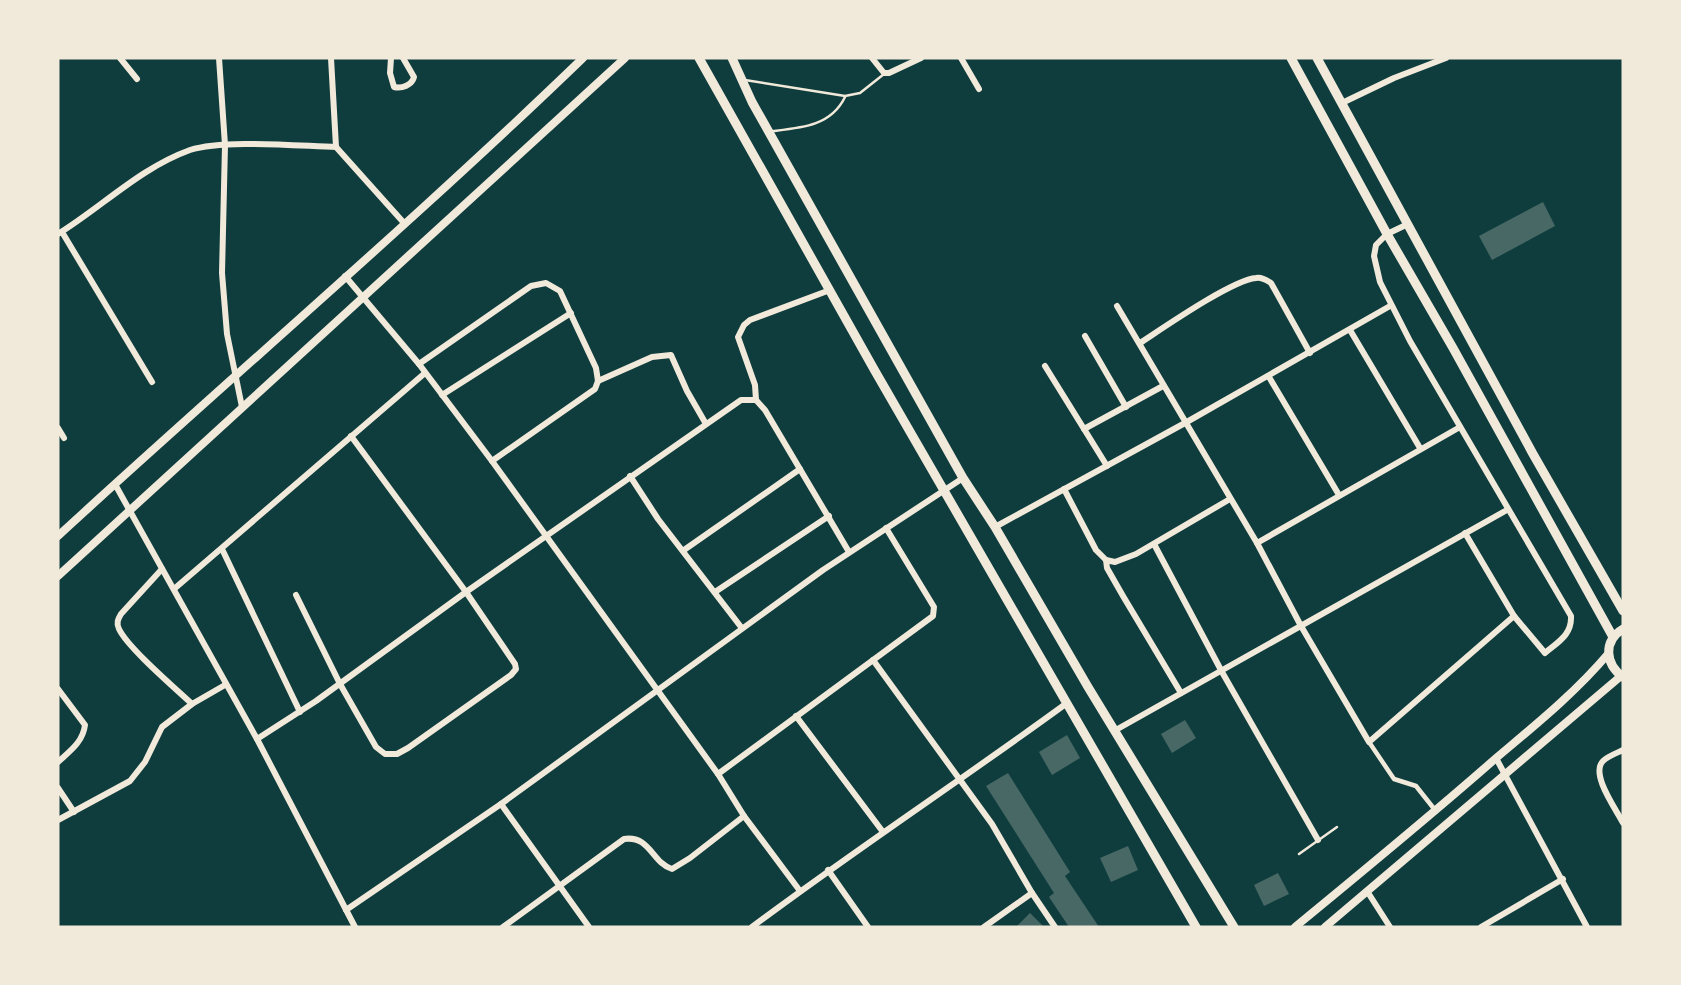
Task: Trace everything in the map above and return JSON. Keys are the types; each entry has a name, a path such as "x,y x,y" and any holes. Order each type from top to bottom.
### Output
{"main road":[{"path":"699,58 1196,927"},
{"path":"732,58 769,131 963,478 1234,927"},
{"path":"1292,58 1387,234 1613,637"},
{"path":"1317,58 1623,611"},
{"path":"1622,676 1614,670 1608,654 1613,637 1623,629"}],"street":[{"path":"120,58 137,79"},
{"path":"219,58 225,145 222,273 228,334 242,407"},
{"path":"331,58 336,147 404,223"},
{"path":"391,58 391,81 394,87 398,88 407,85 414,77 403,58"},
{"path":"58,536 235,378 583,58"},
{"path":"58,576 625,58"},
{"path":"872,58 884,73 894,73 921,58"},
{"path":"961,58 979,89"},
{"path":"1342,103 1394,78 1447,58"},
{"path":"152,382 60,233 140,176 191,150 225,145 336,147"},
{"path":"1408,224 1387,234 1376,244 1374,256 1380,282 1390,306 1571,616 1572,627 1568,633 1545,653 1514,616 1465,533"},
{"path":"345,276 419,364 492,461 800,891"},
{"path":"1140,343 1209,300 1253,278 1260,278 1271,283 1310,353"},
{"path":"419,364 509,299 536,284 547,283 555,287 570,313 596,368 598,382"},
{"path":"830,290 750,320 738,337 755,385 756,400 775,425 849,552"},
{"path":"1117,306 1257,543 1301,626 1369,742 1394,779 1416,786 1436,811"},
{"path":"995,527 1185,424 1390,306"},
{"path":"442,395 570,313"},
{"path":"1350,330 1420,448"},
{"path":"1085,336 1126,407"},
{"path":"492,461 591,394 598,382 652,357 671,355 706,424"},
{"path":"1045,366 1107,466"},
{"path":"174,589 425,373"},
{"path":"1269,376 1339,495"},
{"path":"1084,429 1163,386"},
{"path":"257,739 340,684 466,592 741,400 756,400"},
{"path":"1257,543 1460,427"},
{"path":"58,428 64,438"},
{"path":"296,595 340,684 376,747 380,752 391,756 408,748 516,669 466,592 351,436"},
{"path":"684,550 800,469"},
{"path":"629,477 741,627"},
{"path":"346,910 501,804 741,627 963,478"},
{"path":"116,486 257,739 355,927"},
{"path":"1064,489 1090,540 1106,560 1107,568 1181,693"},
{"path":"1106,560 1122,561 1230,499"},
{"path":"1114,731 1507,510"},
{"path":"715,592 829,516"},
{"path":"718,775 929,620 934,613 934,607 886,528"},
{"path":"1154,544 1222,672 1318,840"},
{"path":"222,549 300,712"},
{"path":"162,569 121,614 118,627 135,649 192,704"},
{"path":"1369,742 1514,616"},
{"path":"1295,927 1436,811 1588,678 1608,654"},
{"path":"873,660 992,824 1055,927"},
{"path":"1325,927 1622,676"},
{"path":"58,820 130,781 145,762 162,727 192,704 225,685"},
{"path":"58,689 85,725 84,734 78,744 58,762"},
{"path":"754,927 828,870 1067,703"},
{"path":"796,716 883,832"},
{"path":"1623,750 1605,760 1600,766 1599,774 1623,822"},
{"path":"1496,758 1587,927"},
{"path":"58,788 74,812"},
{"path":"501,804 589,927"},
{"path":"503,927 624,839 631,838 645,843 666,867 676,867 744,816"},
{"path":"828,870 868,927"},
{"path":"1481,927 1563,879"},
{"path":"1367,891 1390,927"},
{"path":"984,927 1032,893"}],"lane":[{"path":"742,79 845,96 860,93 884,73"},
{"path":"769,131 816,124 832,113 845,96"},
{"path":"1299,854 1336,827"}],"building":[{"path":"1543,202 1555,226 1492,260 1479,236"},
{"path":"1185,720 1196,738 1172,753 1161,734"},
{"path":"1067,735 1080,758 1052,775 1039,752"},
{"path":"1008,773 1070,872 1065,876 1099,927 1069,927 1049,897 1054,893 986,786"},
{"path":"1128,846 1138,870 1111,882 1100,858"},
{"path":"1278,873 1289,894 1264,906 1254,885"},
{"path":"1030,913 1044,927 1016,927"}]}
